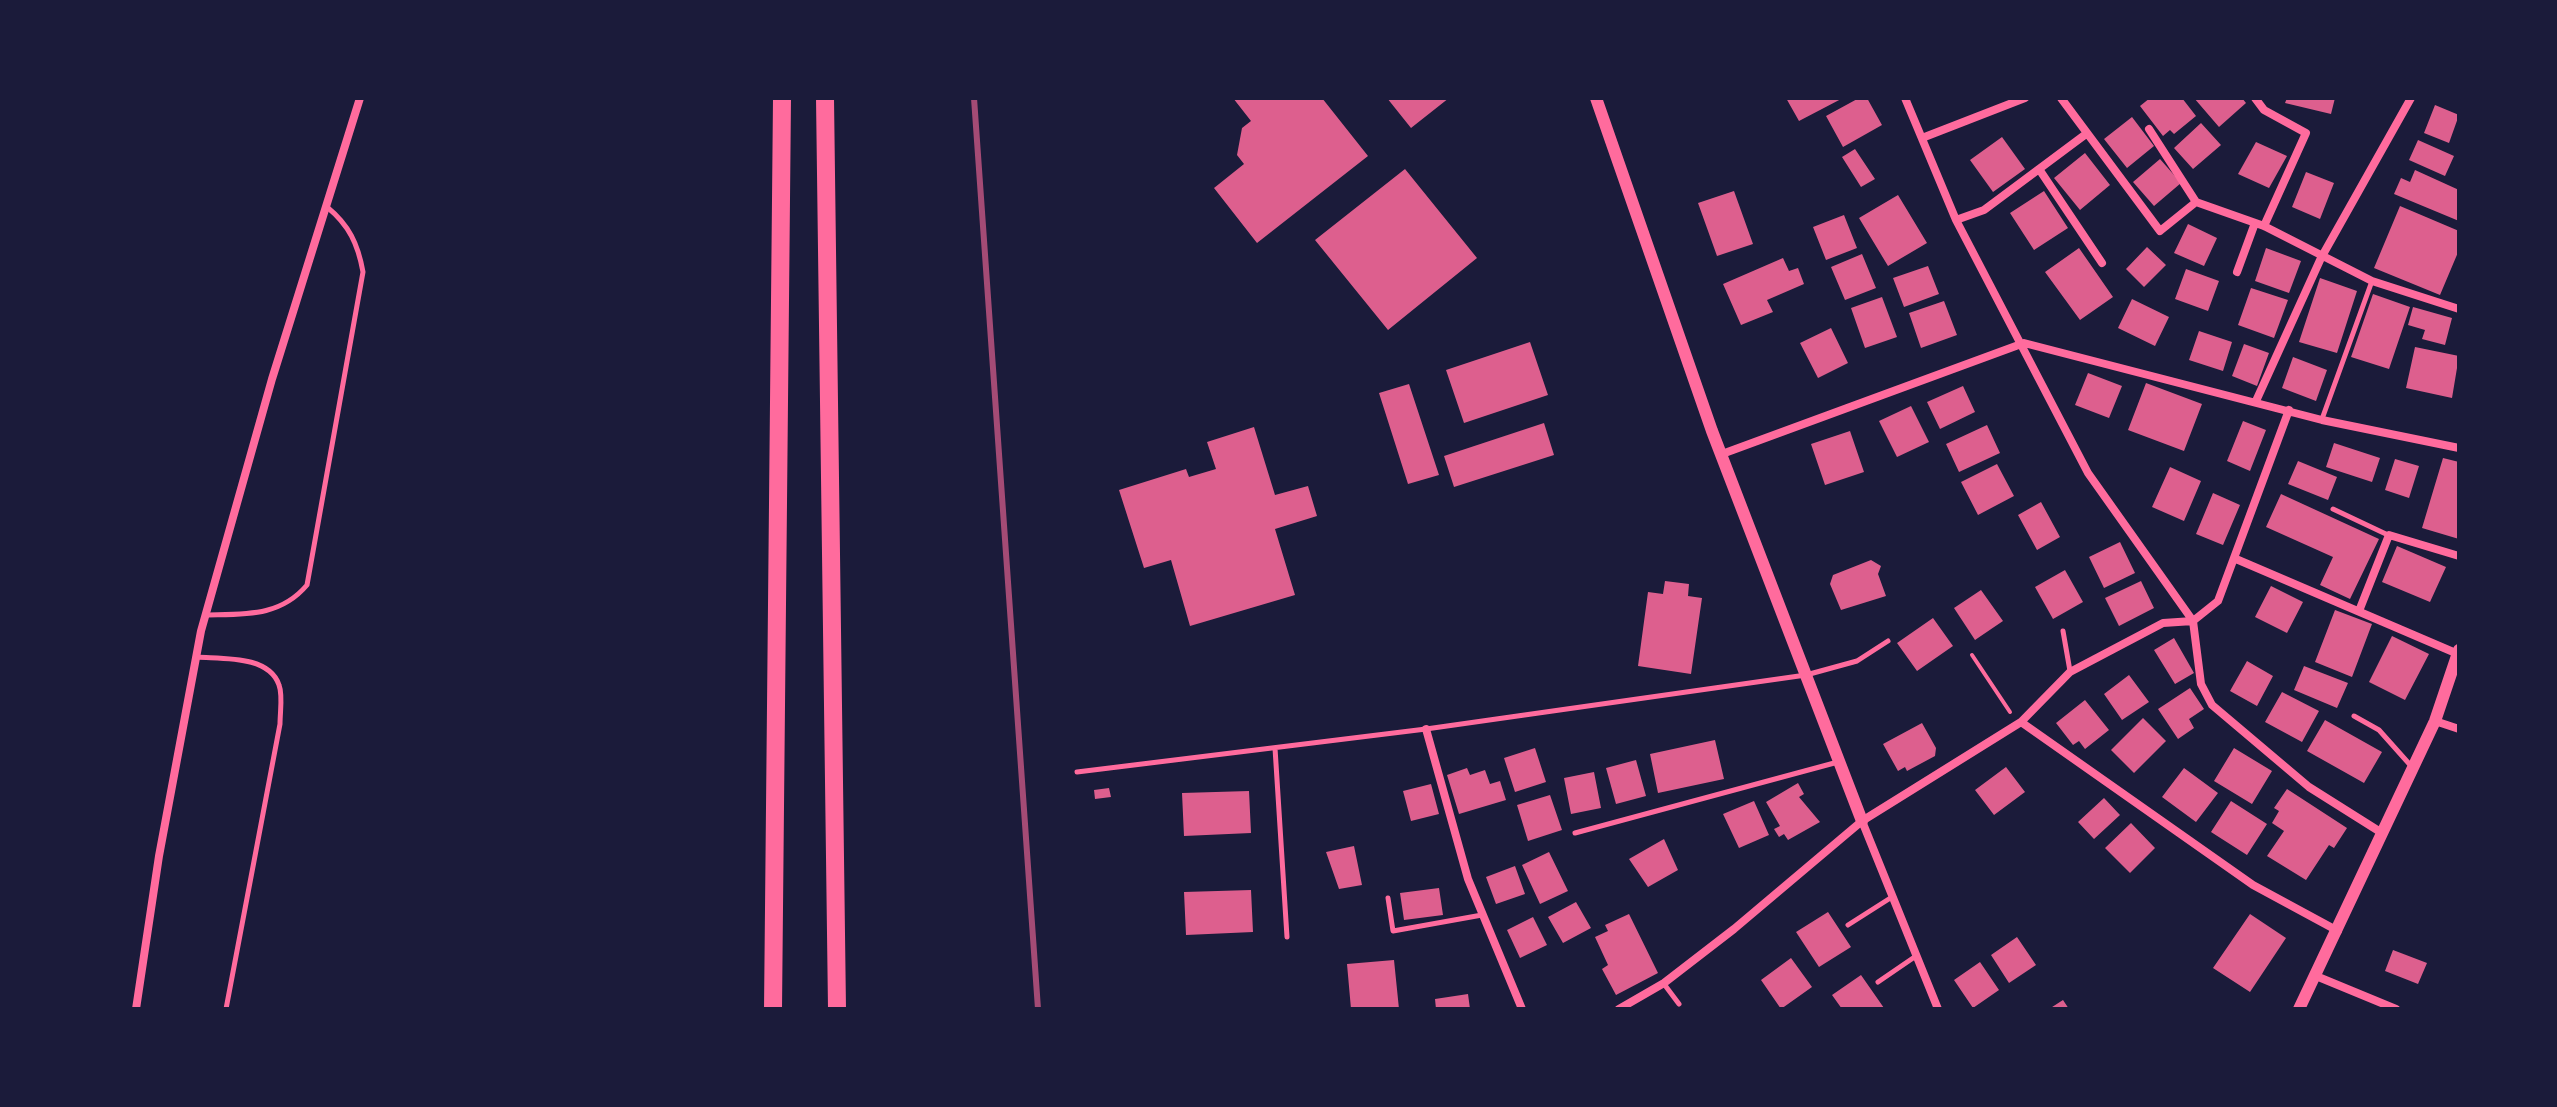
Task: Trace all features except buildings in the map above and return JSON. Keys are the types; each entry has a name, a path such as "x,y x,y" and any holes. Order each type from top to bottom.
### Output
{"highway":[{"path":"773,1009 782,98"},
{"path":"825,98 837,1009"}],"street":[{"path":"136,1009 159,856 206,615 272,379 360,98"},
{"path":"1596,98 1722,454 1839,762 1938,1009"},
{"path":"1905,98 1956,220 2024,343 2088,473 2193,621 2201,684 2212,705 2309,787 2382,833"},
{"path":"1922,138 2025,98"},
{"path":"2061,98 2160,231 2196,202"},
{"path":"2237,272 2306,133 2264,110 2255,98"},
{"path":"2256,401 2321,258 2411,98"},
{"path":"2149,129 2196,202 2260,224 2321,258 2372,281 2459,309"},
{"path":"1956,220 1984,210 2086,134"},
{"path":"2039,169 2102,263"},
{"path":"1722,454 2024,343 2322,420 2459,448"},
{"path":"1619,1009 1664,983 1734,929 1862,821 2021,722 2070,672 2163,623 2193,621 2218,601 2289,410"},
{"path":"2359,611 2389,535 2459,556"},
{"path":"2236,559 2458,652 2435,721 2339,931 2299,1009"},
{"path":"2435,721 2459,729"},
{"path":"2021,722 2253,885 2339,931"},
{"path":"1426,729 1468,879 1522,1009"},
{"path":"2316,976 2396,1009"}],"lane":[{"path":"206,615 259,614 293,602 307,585 315,553 324,474 363,272 358,244 341,219 326,206"},
{"path":"2322,420 2372,281"},
{"path":"2333,509 2389,535"},
{"path":"2063,631 2070,672"},
{"path":"1077,772 1426,729 1806,675 1857,661 1888,641"},
{"path":"196,657 247,661 270,671 280,686 280,724 226,1009"},
{"path":"2354,716 2379,730 2412,768"},
{"path":"1275,748 1287,937"},
{"path":"1575,833 1839,762"},
{"path":"1848,925 1893,896"},
{"path":"1388,898 1393,931 1482,915"},
{"path":"1878,982 1917,955"},
{"path":"1664,983 1679,1004"}],"path":[{"path":"1972,655 2007,709 2021,722"}],"railway":[{"path":"974,98 1038,1009"}]}
